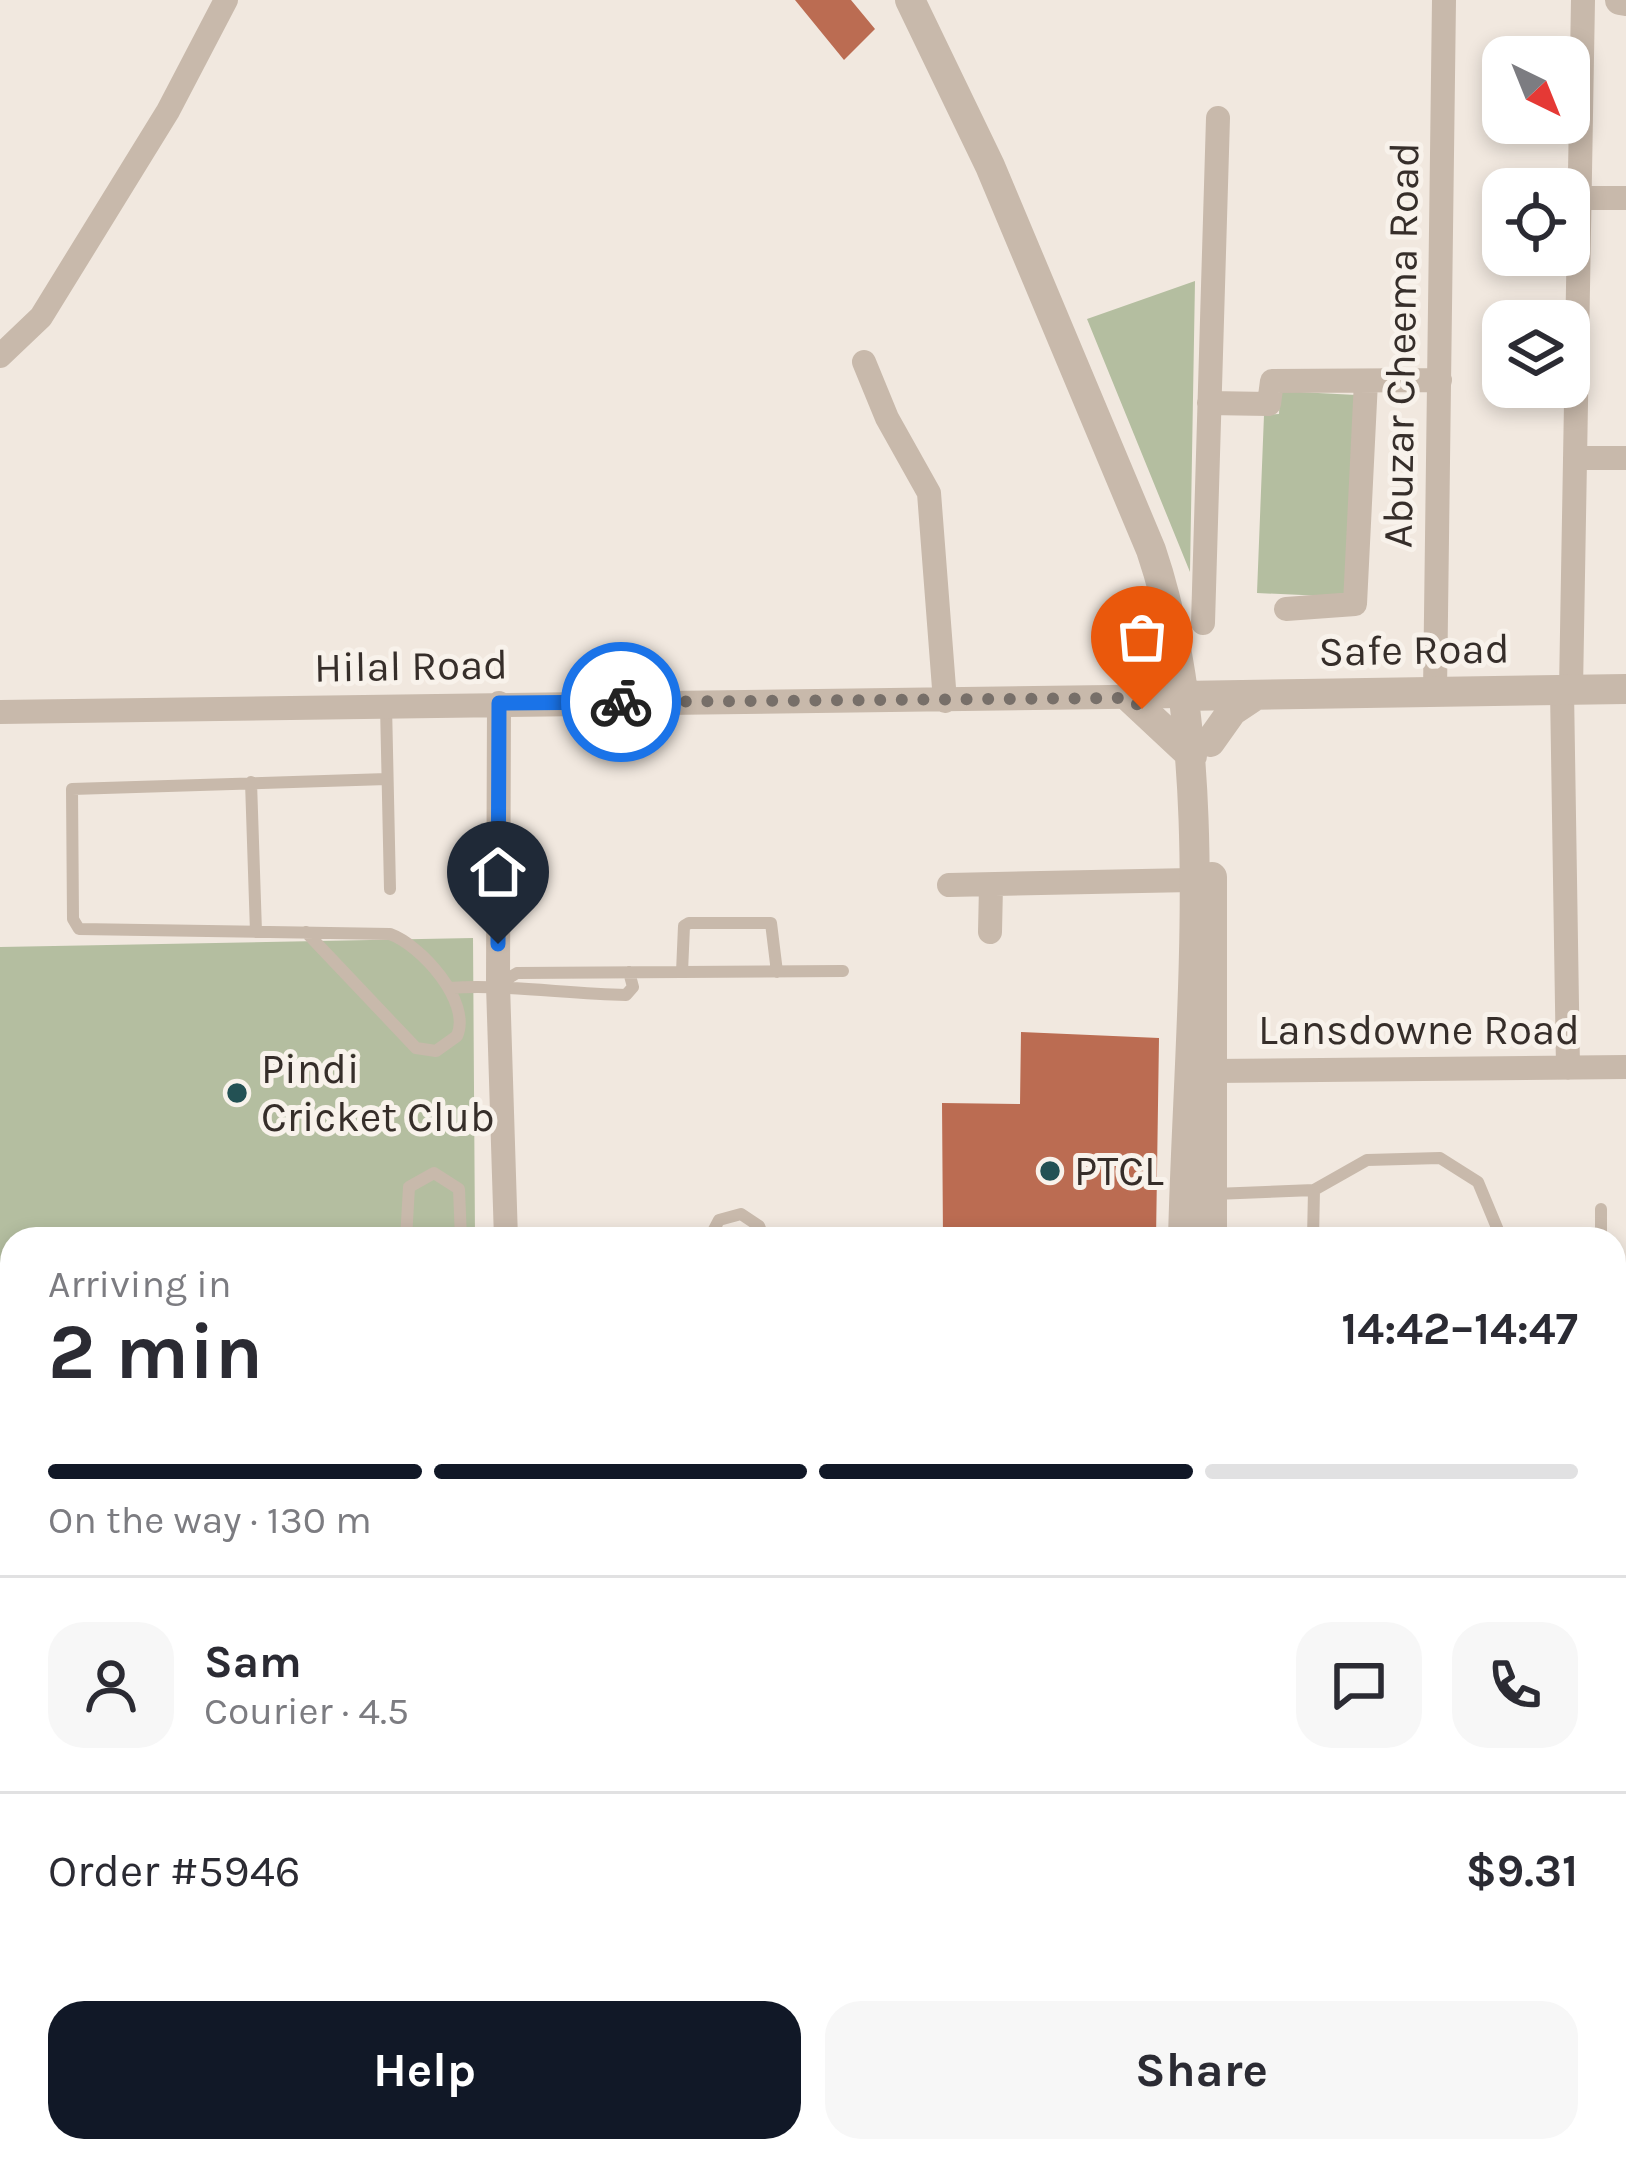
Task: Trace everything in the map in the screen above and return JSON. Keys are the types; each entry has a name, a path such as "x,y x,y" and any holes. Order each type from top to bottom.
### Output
{"street":[{"path":"0,356 41,317 168,111 226,0"},
{"path":"910,0 990,166 1150,550 1192,696"},
{"path":"933,0 1151,513 1182,601 1201,749 1212,1227"},
{"name":"Abuzar Cheema Road","path":"1436,692 1444,0"},
{"path":"1580,168 1583,0"},
{"path":"1203,623 1218,118"},
{"path":"1590,198 1626,198"},
{"path":"1568,1068 1566,690 1578,276"},
{"path":"864,362 887,418 929,493 945,701"},
{"path":"1286,609 1355,604 1366,380"},
{"path":"1209,403 1269,404 1272,381 1440,380"},
{"path":"1574,458 1626,458"},
{"path":"1168,606 1130,698 1201,749"},
{"name":"Safe Road","path":"1192,696 1626,689"},
{"path":"1183,1227 1192,880 1201,749 1232,711 1256,695"},
{"name":"Hilal Road","path":"0,712 1192,696"},
{"path":"499,703 498,985 506,1227"},
{"path":"950,885 1192,880"},
{"path":"989,932 991,886"},
{"name":"Lansdowne Road","path":"1212,1071 1626,1067"}],"lane":[{"path":"386,705 390,889"},
{"path":"306,932 416,1048 436,1051 458,1036 462,1017 449,988 400,937 306,932 79,928 73,919 69,795 79,786 387,778"},
{"path":"251,782 256,932"},
{"path":"682,972 684,926 689,923 771,923 777,972"},
{"path":"498,985 517,973 843,971"},
{"path":"449,988 498,985 518,993 626,995 634,987 629,972"},
{"path":"1213,1194 1314,1190 1367,1160 1441,1158 1478,1182 1497,1227"},
{"path":"407,1227 409,1187 434,1173 459,1189 461,1227"},
{"path":"1313,1227 1314,1190"},
{"path":"1601,1209 1601,1227"},
{"path":"715,1227 719,1220 741,1214 759,1227"}],"green space":[{"path":"1195,281 1190,572 1087,319"},
{"path":"1280,391 1356,395 1345,597 1257,593 1264,415 1279,414"},
{"name":"Pindi Cricket Club","path":"473,938 475,1227 0,1227 0,947"}],"building":[{"path":"795,0 851,0 875,29 844,60"},
{"name":"PTCL","path":"1021,1032 1159,1038 1156,1227 943,1227 942,1103 1020,1104"}],"way so far":[{"path":"621,702 1130,698 1142,709"}],"place":[{"name":"Pindi Cricket Club","path":"237,1093"},
{"name":"PTCL","path":"1050,1171"}],"route":[{"path":"498,944 499,703 621,702"}]}
